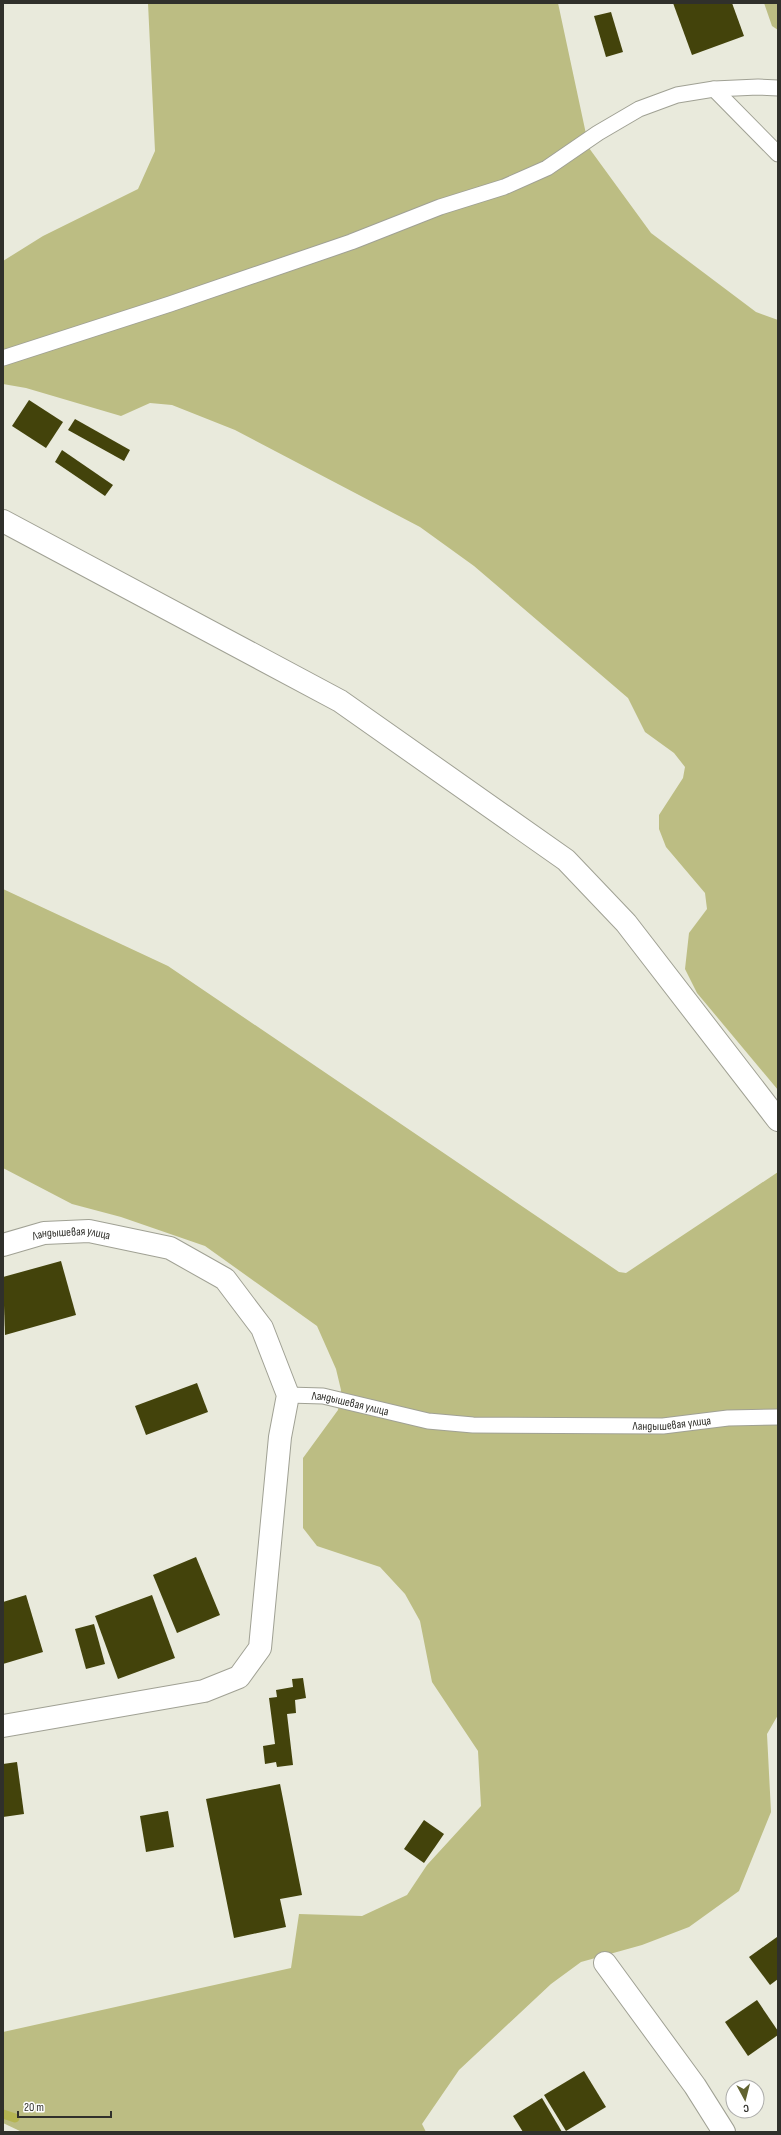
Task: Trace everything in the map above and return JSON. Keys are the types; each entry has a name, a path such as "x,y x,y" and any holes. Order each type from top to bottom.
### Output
{"street":[{"path":"3,521 340,701 566,860 626,923 778,1120"},
{"name":"Ландышевая улица","path":"3,1245 44,1233 89,1231 170,1248 225,1279 262,1328 288,1395"},
{"path":"3,1726 204,1691 240,1678 260,1648 280,1437 288,1395"},
{"path":"605,1963 695,2086 724,2132"}],"lane":[{"path":"3,358 186,299 351,242 440,207 504,187 547,168 598,133 639,109 677,95 714,89 758,86 778,88"},
{"path":"714,89 778,154"},
{"name":"Ландышевая улица","path":"288,1395 323,1396 428,1421 473,1425 663,1426 728,1418 778,1416"}],"green space":[{"path":"148,3 558,3 589,148 651,233 756,312 778,320 778,1090 697,993 685,969 689,933 707,909 705,893 666,847 659,829 659,815 683,778 685,767 674,753 645,732 628,698 474,566 420,527 235,430 172,405 150,403 121,416 26,388 3,384 3,261 43,236 138,189 155,151"},
{"path":"764,3 778,3 778,30 772,26"},
{"path":"3,889 168,966 619,1272 626,1273 778,1172 778,1715 767,1734 771,1812 739,1891 689,1927 642,1945 581,1962 551,1984 459,2070 422,2124 426,2132 22,2132 3,2123 3,2032 291,1968 299,1914 362,1916 407,1895 427,1865 481,1806 478,1751 432,1682 420,1621 405,1594 380,1567 317,1546 303,1528 303,1458 338,1410 341,1390 336,1369 317,1326 205,1246 121,1217 72,1204 3,1168"}],"building":[{"path":"673,3 732,3 744,36 692,55"},
{"path":"611,12 623,52 606,57 594,16"},
{"path":"29,400 63,422 46,448 12,426"},
{"path":"75,419 130,450 124,461 68,430"},
{"path":"62,450 113,485 105,496 55,462"},
{"path":"61,1261 76,1315 5,1335 3,1277"},
{"path":"197,1383 208,1412 146,1435 135,1406"},
{"path":"196,1557 220,1615 177,1633 153,1575"},
{"path":"26,1595 43,1652 3,1664 3,1602"},
{"path":"152,1595 175,1658 118,1679 95,1616"},
{"path":"94,1624 105,1664 86,1669 75,1629"},
{"path":"303,1678 306,1698 295,1700 296,1713 287,1714 293,1765 277,1767 276,1762 265,1764 263,1746 275,1744 269,1698 277,1697 276,1690 293,1687 292,1679"},
{"path":"17,1762 24,1814 3,1817 3,1764"},
{"path":"280,1784 302,1895 280,1899 286,1927 234,1938 206,1799"},
{"path":"168,1811 174,1847 146,1852 140,1816"},
{"path":"424,1820 444,1834 424,1863 404,1849"},
{"path":"777,1937 778,1979 770,1985 749,1957"},
{"path":"757,2000 778,2031 778,2035 748,2056 725,2022"},
{"path":"584,2071 606,2107 566,2131 544,2095"},
{"path":"542,2098 562,2132 523,2132 513,2116"}],"waterway":[{"path":"3,2114 15,2118"}]}
